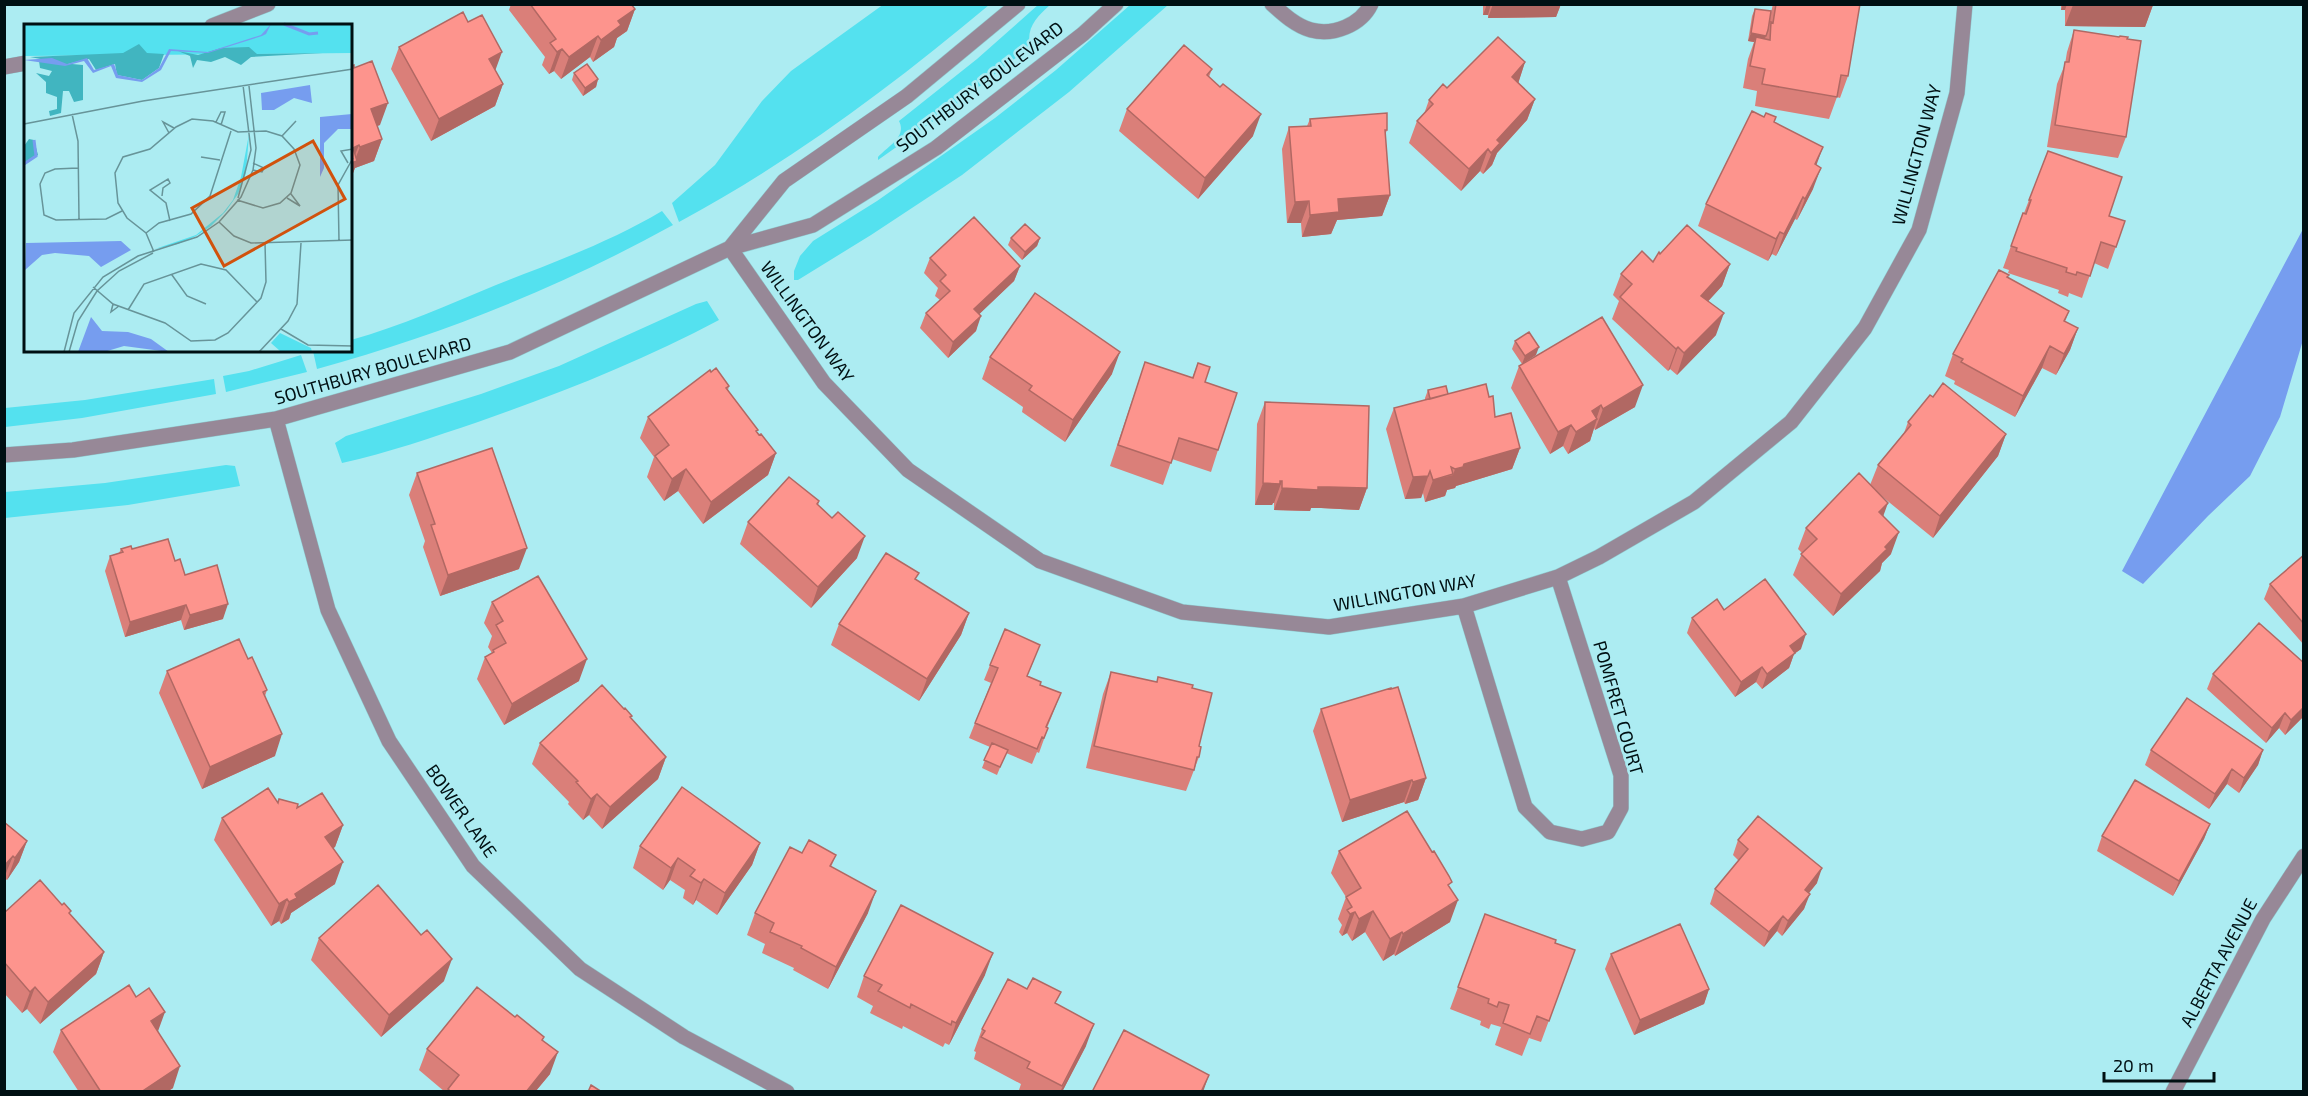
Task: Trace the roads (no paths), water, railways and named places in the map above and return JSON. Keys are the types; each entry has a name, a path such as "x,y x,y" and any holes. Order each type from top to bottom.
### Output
{"street":[{"path":"217,24 268,4"},
{"name":"SOUTHBURY BOULEVARD","path":"730,248 784,181 907,96 1018,4"},
{"name":"SOUTHBURY BOULEVARD","path":"4,454 73,450 276,419 510,352 730,248 813,225 936,148 1083,34 1116,4"},
{"path":"1272,4 1287,18 1311,30 1333,31 1354,24 1367,13 1371,4"},
{"name":"WILLINGTON WAY","path":"730,248 824,383 908,470 1040,561 1182,612 1329,627 1464,606 1558,577 1599,557 1702,495 1791,422 1865,328 1919,230 1957,93 1965,4"},
{"path":"4,67 24,63"},
{"name":"BOWER LANE","path":"276,419 328,610 389,741 473,866 580,969 684,1037 786,1091"},
{"name":"POMFRET COURT","path":"1464,606 1525,807 1550,832 1582,839 1608,832 1621,808 1621,775 1558,577"},
{"name":"ALBERTA AVENUE","path":"2173,1092 2263,919 2304,856"}]}
